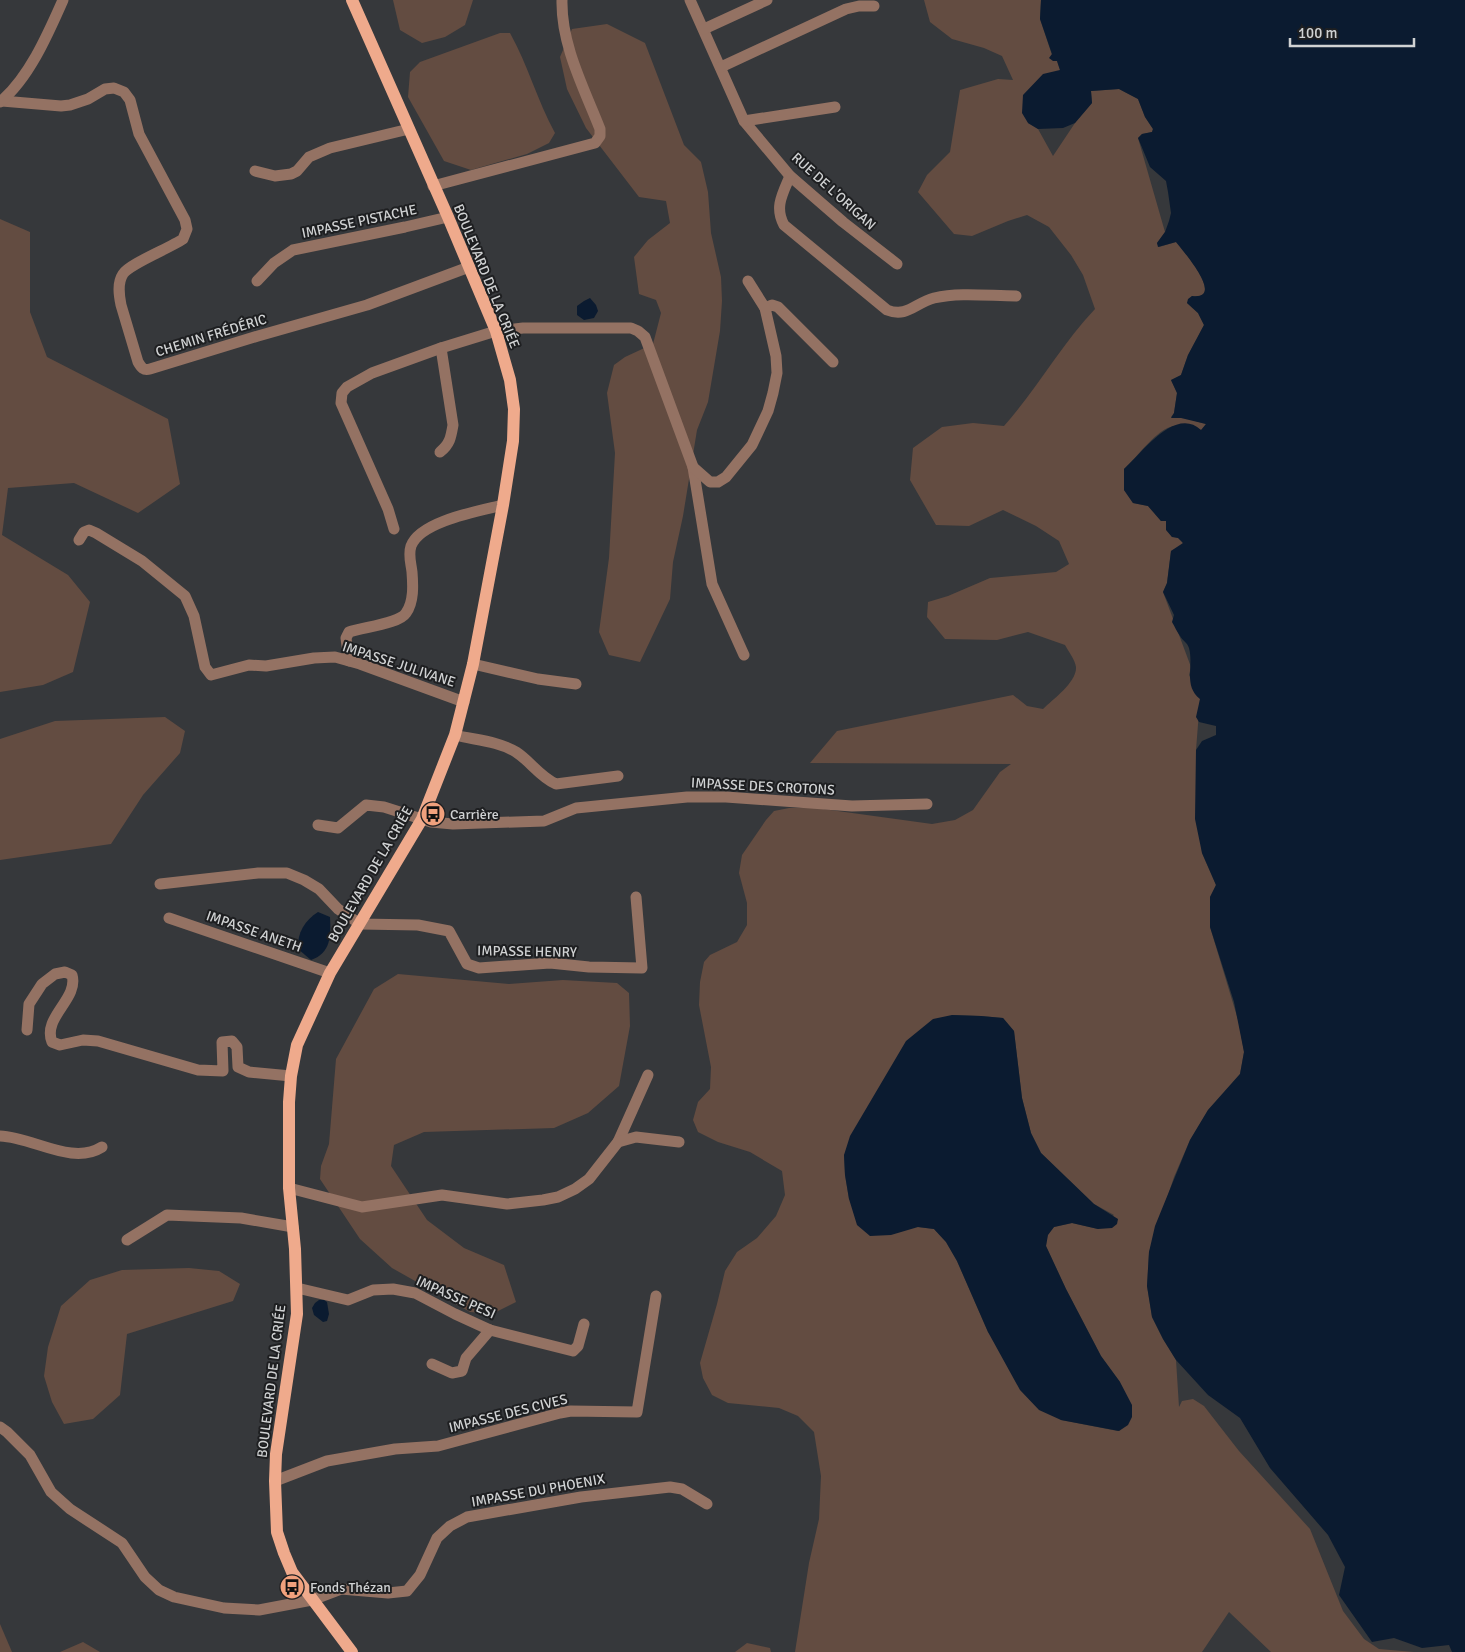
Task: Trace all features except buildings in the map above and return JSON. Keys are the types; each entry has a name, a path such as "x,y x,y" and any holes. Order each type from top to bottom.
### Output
{"main road":[{"name":"BOULEVARD DE LA CRIÉE","path":"352,0 496,331 508,372 514,409 513,441 503,505 473,664 455,736 422,819 330,973 297,1045 291,1076 289,1102 289,1188 297,1288 297,1314 276,1454 277,1532 292,1572 352,1652"}],"street":[{"path":"1,101 20,80 45,39 63,0"},
{"path":"433,186 595,143 600,136 600,128 568,47 563,21 562,0"},
{"name":"RUE DE L'ORIGAN","path":"690,0 744,120 790,176 843,222 896,264"},
{"path":"704,29 767,0"},
{"path":"720,67 846,9 859,6 874,6"},
{"name":"CHEMIN FRÉDÉRIC","path":"1,101 70,105 88,99 105,89 114,88 124,92 130,100 139,134 185,220 187,229 183,239 127,270 120,280 119,296 121,305 138,362 144,369 150,369 367,305 469,267"},
{"path":"744,120 835,106"},
{"path":"255,172 275,176 291,174 297,171 309,157 330,148 409,129"},
{"path":"790,176 778,210 784,225 887,310 903,313 931,299 946,296 1016,296"},
{"name":"IMPASSE PISTACHE","path":"257,281 274,263 293,250 448,217"},
{"path":"692,467 710,482 718,482 726,477 752,445 768,411 777,373 776,356 765,308 748,281"},
{"path":"765,308 772,305 778,307 833,362"},
{"path":"394,530 388,510 340,403 342,393 347,386 372,373 441,348 496,331 523,328 630,328 638,331 645,337 692,467 712,584 744,656"},
{"path":"440,452 448,446 452,437 453,425 441,348"},
{"path":"349,661 346,638 349,632 362,627 395,620 406,614 413,595 409,555 412,544 420,535 445,522 503,505"},
{"name":"IMPASSE JULIVANE","path":"79,540 84,532 90,530 96,532 142,561 185,596 194,616 204,667 211,675 237,667 276,665 314,658 334,657 464,702"},
{"path":"473,664 538,680 576,684"},
{"path":"455,736 503,745 517,752 548,780 556,784 618,776"},
{"name":"IMPASSE DES CROTONS","path":"318,825 338,828 366,805 384,807 431,822 453,824 544,821 576,808 687,797 726,797 852,806 927,804"},
{"path":"160,884 249,874 287,873 319,889 338,909 360,924"},
{"name":"IMPASSE HENRY","path":"360,924 418,925 449,931 467,964 479,968 550,963 589,967 642,968 636,897"},
{"name":"IMPASSE ANETH","path":"169,918 330,973"},
{"path":"27,1030 29,1004 42,984 54,974 66,972 72,975 74,982 70,996 53,1023 50,1035 52,1042 60,1045 83,1040 98,1041 198,1070 223,1071 222,1042 232,1041 237,1047 238,1067 249,1072 291,1076"},
{"path":"289,1188 362,1207 442,1195 506,1204 558,1197 575,1190 589,1179 618,1142 648,1075"},
{"path":"0,1136 77,1155 95,1152 102,1147"},
{"path":"618,1142 636,1137 679,1142"},
{"path":"127,1240 167,1214 241,1218 293,1227"},
{"name":"IMPASSE PESI","path":"297,1288 348,1300 373,1290 393,1289 415,1293 490,1330 573,1351 578,1346 584,1324"},
{"name":"IMPASSE DES CIVES","path":"275,1481 327,1461 395,1449 438,1446 560,1413 571,1411 637,1412 656,1296"},
{"path":"432,1364 452,1373 462,1371 466,1358 490,1330"},
{"path":"0,1427 30,1455 51,1492 70,1509 122,1543 144,1577 159,1590 174,1597 224,1608 259,1610 312,1600"},
{"name":"IMPASSE DU PHOENIX","path":"312,1600 341,1589 380,1592 407,1591 420,1575 437,1538 450,1526 467,1517 581,1496 670,1487 682,1489 707,1504"}],"shaded area":[{"path":"393,0 473,0 465,25 445,37 422,43 400,30"},
{"path":"924,0 1041,0 1040,19 1052,55 1050,58 1057,61 1060,70 1028,123 1038,129 1053,156 1075,123 1092,103 1091,91 1119,89 1138,99 1145,117 1153,129 1152,132 1142,134 1138,138 1165,232 1157,243 1159,247 1176,242 1193,264 1204,283 1205,290 1201,295 1192,296 1187,303 1198,313 1204,325 1188,355 1181,375 1171,380 1177,393 1174,413 1171,417 1181,417 1206,424 1202,430 1174,426 1161,432 1124,469 1124,490 1133,503 1148,506 1161,521 1166,521 1167,530 1172,537 1179,538 1183,544 1171,551 1167,583 1163,592 1191,667 1189,675 1200,699 1196,750 1196,783 1202,853 1216,885 1210,897 1210,927 1239,1023 1244,1052 1240,1074 1208,1110 1190,1140 1174,1177 1149,1252 1147,1286 1152,1317 1176,1360 1179,1407 1182,1401 1193,1399 1204,1406 1239,1451 1310,1529 1343,1611 1364,1639 1379,1649 1414,1652 1271,1652 1229,1612 1202,1652 795,1652 809,1563 819,1519 821,1476 814,1432 798,1416 779,1408 728,1403 712,1395 703,1378 700,1363 725,1271 737,1252 757,1238 776,1216 785,1195 782,1171 750,1152 718,1142 698,1132 693,1120 698,1102 710,1089 711,1067 699,1005 700,982 704,962 710,955 737,942 747,925 747,903 739,873 742,855 774,811 789,808 816,808 932,824 955,820 973,810 1000,772 1011,764 810,763 837,731 1013,695 1027,706 1043,709 1069,684 1075,673 1076,667 1065,645 1028,632 997,640 945,639 927,617 928,602 948,596 990,578 1056,572 1069,564 1059,541 1036,526 1003,510 969,526 936,525 910,480 913,448 942,427 973,423 1004,426 1071,337 1095,309 1083,275 1071,255 1049,227 1027,215 972,236 954,234 918,192 927,175 950,152 960,90 998,79 1013,80 1002,56 984,48 952,39 930,22","holes":["952,1015 1003,1018 1014,1031 1022,1098 1031,1133 1041,1153 1094,1204 1114,1215 1098,1229 1072,1223 1054,1227 1047,1235 1046,1246 1101,1356 1120,1382 1118,1431 1061,1420 988,1332 957,1261 946,1242 934,1229 918,1227 849,1199 844,1155"]},
{"path":"607,24 645,43 684,145 701,162 708,192 711,233 721,277 720,331 708,402 697,430 683,516 673,562 670,599 640,662 609,655 599,632 609,558 615,453 607,393 614,365 625,357 653,344 661,313 656,300 639,294 634,257 648,240 670,223 666,201 639,197 586,128 567,89 560,57 572,29"},
{"path":"500,33 510,33 555,133 549,143 527,154 471,170 444,161 408,97 410,72 420,62"},
{"path":"0,219 30,232 30,312 47,357 168,419 180,484 138,513 74,483 8,488 2,535 68,575 90,602 73,672 43,685 0,692"},
{"path":"165,717 185,731 180,753 143,795 111,844 0,860 0,739 55,721"},
{"path":"398,974 509,984 563,980 617,983 629,993 630,1026 619,1086 588,1113 554,1128 424,1132 394,1145 391,1166 427,1220 464,1248 504,1265 516,1302 492,1314 470,1312 392,1268 360,1239 320,1179 321,1166 329,1144 336,1059 374,989"},
{"path":"189,1268 219,1271 240,1284 233,1301 127,1334 120,1395 93,1419 64,1424 52,1402 44,1376 48,1347 61,1306 90,1280 122,1270"},
{"path":"0,1624 12,1652 0,1652"},
{"path":"83,1642 100,1652 60,1652"},
{"path":"747,1643 770,1648 771,1652 735,1652"}],"water":[{"path":"1041,0 1465,0 1465,1652 1452,1652 1449,1645 1422,1648 1394,1638 1372,1642 1339,1595 1345,1567 1328,1535 1270,1468 1240,1418 1208,1395 1176,1360 1152,1317 1147,1286 1149,1252 1155,1226 1190,1140 1208,1110 1240,1074 1244,1052 1234,1002 1210,927 1210,897 1216,885 1202,853 1195,819 1196,750 1202,741 1216,735 1216,726 1199,722 1196,717 1200,699 1195,694 1190,682 1189,648 1172,622 1174,615 1163,592 1167,583 1171,551 1183,543 1178,538 1172,537 1166,530 1166,521 1161,521 1148,506 1133,503 1124,490 1124,469 1160,434 1181,424 1191,424 1201,430 1206,424 1181,418 1171,418 1174,413 1177,393 1171,380 1181,375 1188,355 1204,325 1198,313 1187,303 1188,299 1192,296 1201,295 1205,291 1204,283 1199,274 1176,242 1158,247 1157,243 1165,232 1171,213 1166,181 1150,167 1138,138 1142,134 1152,132 1153,129 1145,117 1138,99 1119,89 1091,91 1092,103 1075,123 1063,128 1038,129 1028,123 1022,113 1023,95 1043,74 1060,70 1057,61 1049,58 1052,54 1040,19"},
{"path":"590,298 598,311 594,318 584,320 577,315 577,306"},
{"path":"318,912 330,917 330,937 323,953 311,960 298,949 298,943 300,932 309,919"},
{"path":"952,1015 1003,1018 1014,1031 1022,1098 1031,1133 1041,1153 1094,1204 1118,1219 1117,1224 1112,1228 1098,1229 1072,1223 1054,1227 1048,1235 1046,1246 1101,1356 1120,1382 1132,1405 1132,1417 1128,1425 1119,1431 1061,1420 1039,1410 1020,1390 988,1332 957,1261 946,1242 934,1229 918,1227 891,1235 870,1236 857,1225 849,1199 845,1175 844,1155 850,1136 906,1041 933,1019"},
{"path":"319,1300 327,1302 329,1314 327,1321 323,1322 314,1315 312,1308"}],"place":[{"name":"Carrière","path":"433,814"},
{"name":"Fonds Thézan","path":"292,1587"}]}
